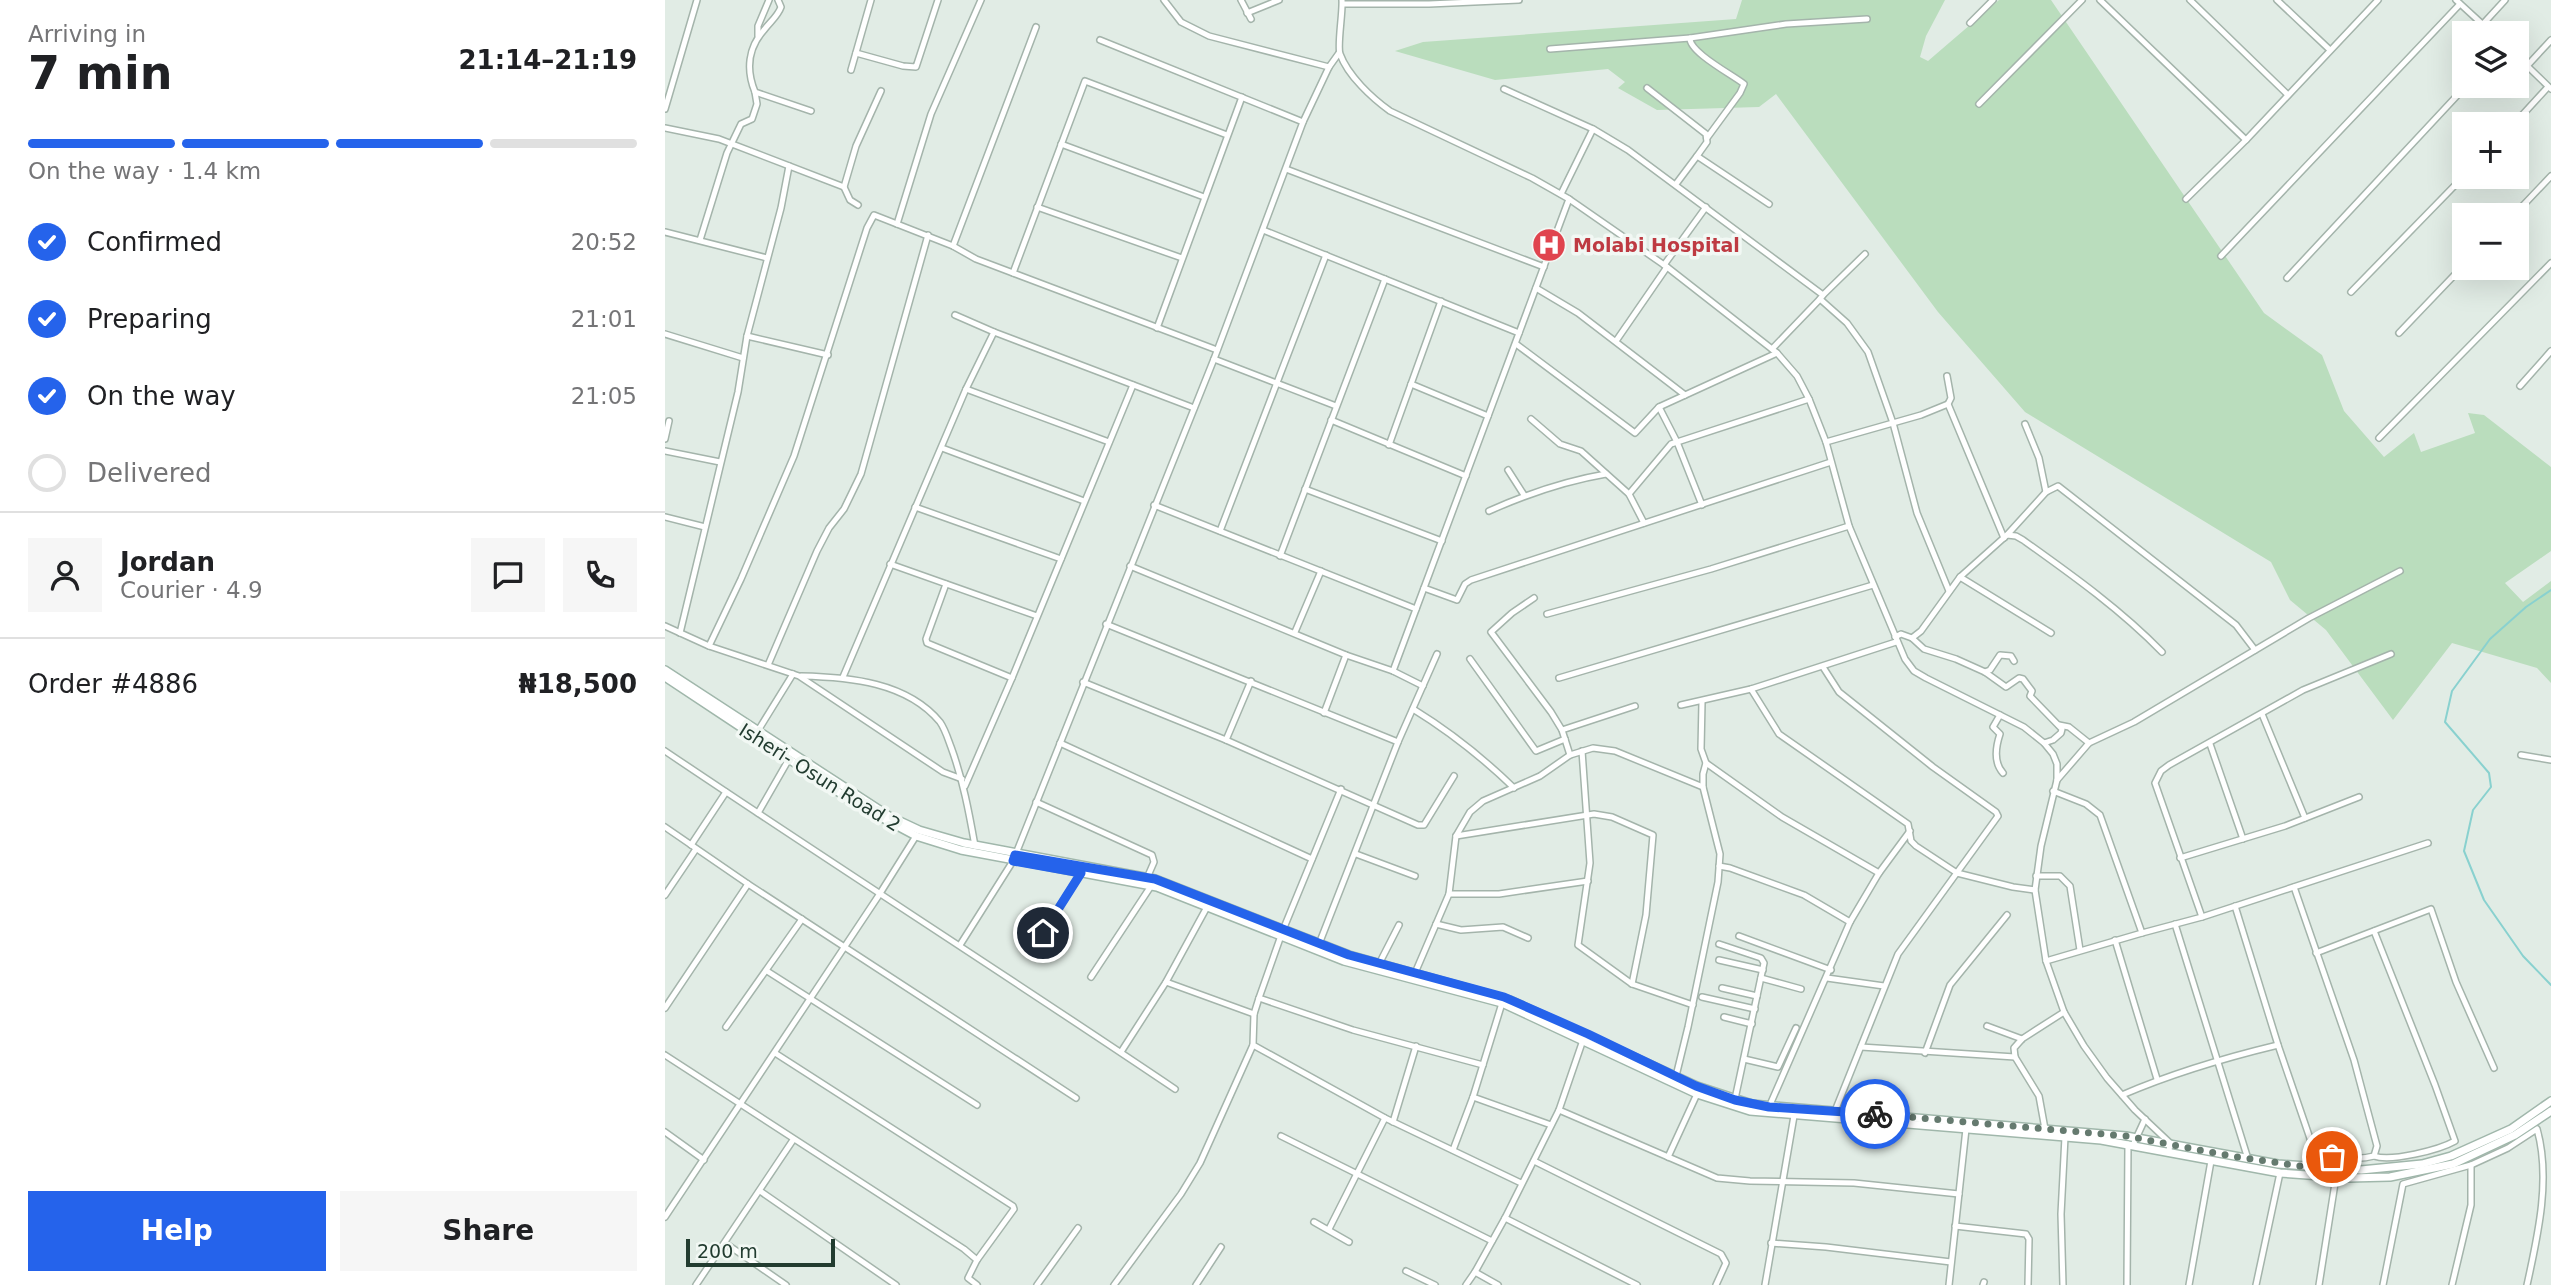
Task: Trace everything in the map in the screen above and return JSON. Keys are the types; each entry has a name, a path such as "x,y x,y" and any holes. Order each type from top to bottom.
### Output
{"main road":[{"path":"665,670 889,816 919,830 1014,858 1187,890 1282,933 1503,1000 1696,1086 1735,1100 1769,1107 2137,1137 2170,1147 2248,1159 2318,1168 2361,1170 2421,1164 2451,1156 2511,1129 2551,1101"},
{"name":"Isheri- Osun Road 2","path":"665,677 858,805 916,836 961,850 1014,858 1081,873 1149,882 1354,964 1503,1000 1697,1094 1750,1111 2170,1147 2211,1161 2280,1173 2336,1177 2404,1175 2453,1164 2515,1135 2551,1111"}],"street":[{"path":"665,109 697,0"},
{"path":"700,240 712,207 721,168 741,124 752,119 757,104 748,64 758,36 758,26 769,0"},
{"path":"758,36 779,12 781,7 778,0"},
{"path":"851,70 871,0"},
{"path":"856,54 916,67 938,0"},
{"path":"897,224 930,114 981,0"},
{"path":"1164,0 1181,22 1209,36 1329,67"},
{"path":"1241,0 1249,16 1279,0"},
{"path":"960,945 1014,858 1214,359 1303,122 1329,67 1339,53 1342,2 1429,4 1518,0"},
{"path":"1970,23 1993,0"},
{"path":"1979,104 2082,0"},
{"path":"2100,0 2246,140"},
{"path":"2190,0 2288,95"},
{"path":"2277,0 2330,50"},
{"path":"2364,0 2371,7"},
{"path":"2186,199 2246,140 2378,0"},
{"path":"2486,21 2505,0"},
{"path":"2221,256 2458,2 2480,21"},
{"path":"1550,49 1690,38 1786,24 1867,19"},
{"path":"953,246 1036,27"},
{"path":"1676,184 1741,93 1744,84 1700,54 1689,42 1690,38"},
{"path":"1100,40 1303,122"},
{"path":"2529,64 2551,40"},
{"path":"1339,53 1362,88 1390,111 1532,177 1569,199 1665,266 1775,351 1797,376 1826,442 1849,526 1905,659 1914,671 1956,695 2024,727 2053,754 2057,764 2057,780 2035,890 2046,961 2064,1012 2084,1046 2122,1095 2170,1147"},
{"path":"2526,112 2550,88 2529,68"},
{"path":"1013,274 1085,81 1227,135"},
{"path":"1647,88 1706,134 1707,138"},
{"path":"1504,89 1593,129 1676,184 1821,297 1847,323 1868,352 1893,423 1917,513 1949,591"},
{"path":"858,205 850,200 844,187 856,146 881,91"},
{"path":"755,92 811,111"},
{"path":"1157,328 1242,97"},
{"path":"2287,278 2455,98"},
{"path":"665,137 666,129 701,134 844,187"},
{"path":"1561,194 1593,129"},
{"path":"1061,144 1204,197"},
{"path":"1697,156 1769,204"},
{"path":"680,633 738,392 747,336 781,208 789,166"},
{"path":"1286,169 1544,267"},
{"path":"2525,203 2551,176"},
{"path":"2351,292 2452,188"},
{"path":"1393,671 1569,199"},
{"path":"1037,207 1182,258"},
{"path":"1616,341 1706,207"},
{"path":"709,646 794,456 874,215 928,235 966,255 1013,274 1217,350"},
{"path":"1263,230 1519,332"},
{"path":"665,232 767,258"},
{"path":"768,665 817,551 829,528 844,509 861,474 928,235"},
{"path":"1516,344 1632,432 1638,431 1659,407 1775,351 1821,297 1865,254"},
{"path":"1220,531 1326,255"},
{"path":"2379,438 2551,263"},
{"path":"2399,333 2452,278"},
{"path":"1280,556 1385,279"},
{"path":"1536,288 1578,313 1685,395"},
{"path":"1389,445 1441,301"},
{"path":"955,315 1194,408"},
{"path":"843,677 966,389 994,332"},
{"path":"665,334 743,358"},
{"path":"747,336 828,355"},
{"path":"2520,386 2551,351"},
{"path":"1214,359 1336,407"},
{"path":"1826,442 1948,404 1951,398 1947,376"},
{"path":"1411,384 1488,416"},
{"path":"965,786 1133,385"},
{"path":"966,389 1109,442"},
{"path":"1629,494 1668,447 1677,442 1809,399"},
{"path":"1948,404 2005,537"},
{"path":"1659,407 1677,442 1702,505"},
{"path":"1531,419 1560,444 1581,451 1629,494 1644,523"},
{"path":"1331,420 1466,476"},
{"path":"665,439 669,421"},
{"path":"2025,424 2039,458 2046,492"},
{"path":"941,448 1084,501"},
{"path":"665,451 720,462"},
{"path":"1424,588 1457,600 1465,584 1471,580 1831,462"},
{"path":"1508,470 1524,495"},
{"path":"1489,511 1524,495 1573,480 1606,474"},
{"path":"1912,638 1921,631 1960,577 2005,537 2046,492 2058,486 2237,625 2255,650"},
{"path":"1305,489 1442,541"},
{"path":"1154,505 1416,609"},
{"path":"915,507 1061,559"},
{"path":"665,517 705,527"},
{"path":"1547,614 1711,569 1849,526"},
{"path":"2005,537 2016,536 2023,540 2087,585 2141,630 2162,652"},
{"path":"890,564 1037,616"},
{"path":"1130,566 1346,655 1393,671 1423,686"},
{"path":"1295,632 1321,571"},
{"path":"2057,780 2089,743 2134,722 2309,618 2400,571"},
{"path":"1960,577 2051,633"},
{"path":"946,584 926,639 927,643 1012,678"},
{"path":"1559,678 1873,585"},
{"path":"1534,598 1512,613 1492,632 1562,730 1570,755"},
{"path":"1106,624 1398,742"},
{"path":"665,626 709,646 796,675 943,772 962,779"},
{"path":"1681,705 1751,689 1823,667 1895,639 1901,634 1912,638 1924,649 1985,672 2006,687 2019,678 2023,679 2032,691 2030,696 2059,725 2061,733 2044,743"},
{"path":"1319,944 1398,742 1437,654"},
{"path":"2202,917 2155,783 2156,777 2169,765 2325,680 2391,654"},
{"path":"1324,713 1346,655"},
{"path":"1985,672 1990,670 2000,655 2011,656 2014,661"},
{"path":"1470,659 1536,751 1565,739"},
{"path":"1823,667 1839,692 1998,816 1898,954 1835,1111"},
{"path":"796,675 843,677 891,689 927,710 942,724 965,786 975,846"},
{"path":"759,729 796,675"},
{"path":"1226,740 1251,681"},
{"path":"1083,682 1341,789 1418,825 1424,825 1454,776"},
{"path":"1751,689 1779,734 1908,824 1911,841 1916,846 1957,873 2035,890"},
{"path":"1676,1076 1718,882 1720,854 1703,787 1706,763 1701,749 1702,702"},
{"path":"1562,730 1635,706"},
{"path":"1412,709 1451,733 1483,758 1514,788"},
{"path":"2262,714 2305,818"},
{"path":"2000,715 1993,727 2000,734 1996,755 1997,766 2003,772"},
{"path":"2059,725 2069,727 2089,743"},
{"path":"1060,743 1312,859"},
{"path":"2210,744 2243,839"},
{"path":"1415,973 1449,894 1456,836 1470,812 1483,801 1540,776 1570,755 1603,748 1703,787"},
{"path":"665,751 1175,1089"},
{"path":"1582,751 1590,863 1578,945 1632,984 1693,1005"},
{"path":"2521,755 2551,760"},
{"path":"758,813 789,759"},
{"path":"1706,763 1782,817 1879,873"},
{"path":"1114,1285 1181,1194 1200,1163 1253,1045 1254,1014 1259,998 1282,933 1341,789"},
{"path":"2053,791 2087,804 2100,815 2141,933"},
{"path":"665,895 726,792"},
{"path":"2180,858 2305,818 2359,797"},
{"path":"1036,802 1153,855 1149,882 1091,976"},
{"path":"1456,836 1594,814 1612,817 1653,835 1646,915 1632,984"},
{"path":"665,827 1076,1098"},
{"path":"1769,1107 1850,922 1879,873 1910,831"},
{"path":"666,1214 811,999 916,836"},
{"path":"2046,961 2202,917 2428,843"},
{"path":"1356,854 1415,876"},
{"path":"1719,866 1804,895 1850,922"},
{"path":"1030,953 1081,873"},
{"path":"2036,876 2060,876 2070,886 2080,950"},
{"path":"1449,894 1499,894 1588,881"},
{"path":"665,1008 748,884"},
{"path":"2294,887 2372,1120 2377,1146 2374,1156"},
{"path":"2235,906 2318,1168"},
{"path":"1121,1052 1166,982 1207,907"},
{"path":"2316,953 2432,910 2456,982 2494,1068"},
{"path":"1924,1053 1950,985 2007,915"},
{"path":"726,1027 802,919"},
{"path":"1436,924 1461,930 1503,928 1528,937"},
{"path":"2175,924 2248,1159"},
{"path":"1379,964 1399,925"},
{"path":"2315,1153 2351,1159 2374,1156 2384,1159 2431,1150 2455,1141 2374,931"},
{"path":"1739,936 1831,970"},
{"path":"2115,940 2157,1079"},
{"path":"1719,944 1761,958 1764,964 1735,1100"},
{"path":"1719,960 1763,970"},
{"path":"767,971 977,1105"},
{"path":"1761,978 1801,989"},
{"path":"1827,978 1884,986"},
{"path":"1166,982 1254,1014"},
{"path":"1723,988 1757,996"},
{"path":"1259,998 1353,1030 1483,1065"},
{"path":"1702,998 1755,1009"},
{"path":"1453,1150 1473,1097 1503,1000"},
{"path":"2045,1129 2039,1096 2015,1057 2014,1048 2022,1039 2064,1012"},
{"path":"1724,1017 1752,1024"},
{"path":"1987,1026 2022,1039"},
{"path":"1744,1059 1778,1067 1796,1028"},
{"path":"1466,1285 1505,1218 1559,1110 1583,1040"},
{"path":"1253,1045 1385,1118 1521,1183"},
{"path":"2122,1095 2157,1079 2278,1045"},
{"path":"1394,1122 1416,1046"},
{"path":"1861,1047 2015,1057"},
{"path":"775,1053 1013,1206 1014,1209 963,1284"},
{"path":"665,1055 964,1249 977,1261"},
{"path":"1668,1157 1697,1094"},
{"path":"1473,1097 1551,1125"},
{"path":"1559,1110 1717,1178 1854,1183 1959,1194"},
{"path":"1765,1285 1794,1116"},
{"path":"1329,1229 1385,1118"},
{"path":"2127,1285 2130,1145 2145,1119"},
{"path":"1949,1285 1966,1129"},
{"path":"2383,1285 2403,1184 2471,1165 2508,1148 2537,1129 2545,1148 2546,1174 2541,1221 2526,1285"},
{"path":"665,1132 704,1160"},
{"path":"1281,1136 1492,1241"},
{"path":"2063,1285 2061,1214 2065,1137"},
{"path":"696,1285 793,1140"},
{"path":"1534,1161 1721,1254 1726,1263 1716,1285"},
{"path":"2189,1285 2211,1161"},
{"path":"2452,1285 2472,1206 2471,1165"},
{"path":"2256,1285 2280,1173"},
{"path":"2319,1285 2336,1177"},
{"path":"760,1191 896,1285"},
{"path":"1505,1218 1637,1285"},
{"path":"1314,1222 1349,1242"},
{"path":"1955,1226 2027,1234 2028,1285"},
{"path":"1037,1285 1078,1228"},
{"path":"725,1243 786,1285"},
{"path":"1771,1243 1951,1262"},
{"path":"1196,1285 1221,1247"},
{"path":"1406,1271 1435,1285"},
{"path":"1475,1272 1498,1285"},
{"path":"968,1278 977,1285"}],"green space":[{"path":"1742,0 1945,0 1926,36 1920,57 1928,61 1999,0 2051,0 2264,313 2322,355 2344,411 2384,457 2414,433 2421,452 2475,433 2468,413 2484,415 2551,467 2551,551 2505,583 2523,602 2551,581 2551,683 2537,668 2452,643 2393,720 2326,630 2290,600 2271,562 2025,412 1938,312 1776,94 1759,107 1657,110 1618,88 1625,82 1608,69 1495,80 1395,51 1423,42 1736,19"}],"waterway":[{"path":"2551,590 2526,607 2490,639 2452,691 2445,722 2489,773 2491,787 2473,810 2464,851 2484,900 2523,956 2551,985"}],"way so far":[{"path":"1875,1114 2126,1136 2307,1167 2318,1168 2315,1153 2332,1157"}],"place":[{"name":"Molabi Hospital","path":"1549,245"}],"route":[{"path":"1043,933 1081,873 1013,861 1015,855 1155,879 1349,955 1504,997 1696,1086 1735,1100 1769,1107 1875,1114"}]}
